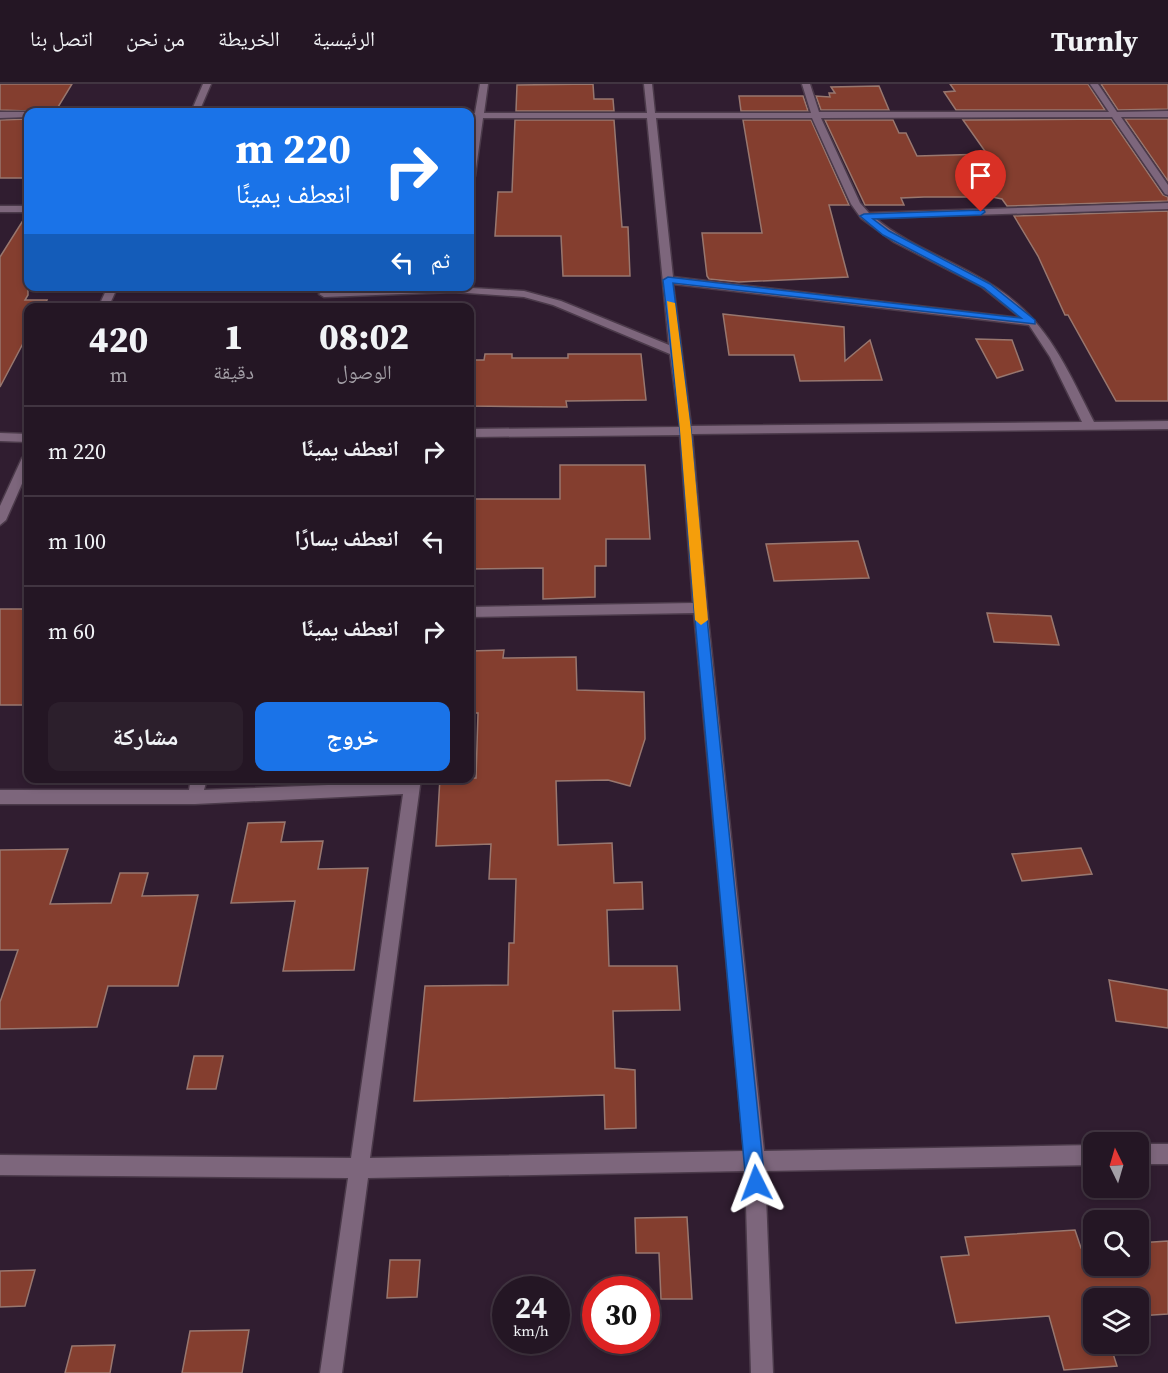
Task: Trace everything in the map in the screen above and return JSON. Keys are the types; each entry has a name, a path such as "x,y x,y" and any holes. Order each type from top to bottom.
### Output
{"street":[{"path":"197,108 207,84"},
{"path":"484,84 474,116 1168,114"},
{"path":"648,84 675,352 686,430 700,608 755,1160 762,1373"},
{"path":"806,84 816,116 856,204 864,216 886,233 987,286 1032,322 1043,337 1090,426"},
{"path":"1094,84 1168,192"},
{"path":"0,115 24,115"},
{"path":"864,216 1168,206"},
{"path":"0,209 24,209"},
{"path":"668,280 1032,322"},
{"path":"474,290 524,294 556,303 675,352"},
{"path":"474,433 1168,425"},
{"path":"0,437 24,438"},
{"path":"0,520 24,467"},
{"path":"474,612 700,608"},
{"path":"195,796 198,783"},
{"path":"0,796 195,796 377,790 408,783"},
{"path":"331,1373 413,783"},
{"path":"1149,1154 1168,1154"},
{"path":"0,1165 358,1168 1083,1155"}],"building":[{"path":"0,84 72,84 57,108 0,110"},
{"path":"593,84 594,99 613,99 614,111 516,111 517,85"},
{"path":"950,84 1088,84 1105,110 956,110 944,92 955,91"},
{"path":"1101,84 1168,84 1168,109 1118,110"},
{"path":"879,86 889,110 821,110 816,96 830,97 829,93 835,93 831,87"},
{"path":"739,96 803,96 808,111 741,111"},
{"path":"24,119 24,178 0,178 0,120"},
{"path":"1111,119 1163,195 1168,197 1168,201 1007,206 1002,199 992,197 924,197 901,198 904,205 865,205 825,120 893,120 899,133 906,133 917,156 987,154 963,120"},
{"path":"1125,119 1168,119 1168,181"},
{"path":"515,120 614,120 622,227 628,227 630,276 563,276 561,236 495,236 498,192 512,192"},
{"path":"743,120 811,120 849,205 829,205 848,277 739,282 709,279 702,233 762,233"},
{"path":"1168,211 1168,401 1116,401 1068,315 1065,315 1038,256 1014,216"},
{"path":"24,219 24,291 28,291 28,295 25,300 47,300 46,303 24,303 24,342 0,387 0,257"},
{"path":"723,314 844,327 845,361 870,340 882,380 800,381 794,355 729,355"},
{"path":"976,339 1012,340 1023,370 997,378"},
{"path":"485,354 512,354 512,358 568,358 568,354 641,354 646,400 566,401 567,407 474,406 474,360 484,360"},
{"path":"560,465 645,465 650,539 606,539 606,566 595,566 595,597 543,599 543,568 474,569 474,499 560,499"},
{"path":"858,541 869,578 774,581 766,544"},
{"path":"0,609 24,609 24,705 0,705"},
{"path":"987,613 1051,616 1059,645 994,642"},
{"path":"504,650 503,658 576,657 577,690 644,692 645,739 630,786 608,780 556,781 558,845 612,843 614,883 642,882 643,909 607,910 609,966 677,966 680,1010 613,1011 615,1068 635,1070 636,1128 605,1129 604,1095 414,1101 425,986 508,985 509,943 514,943 516,879 489,879 491,844 436,846 440,783 474,783 474,778 476,778 478,713 474,713 474,651"},
{"path":"285,822 281,842 323,841 318,869 368,868 354,970 283,971 295,901 231,903 248,823"},
{"path":"1081,848 1092,874 1022,881 1012,854"},
{"path":"68,849 50,904 111,903 120,873 148,873 142,896 198,895 178,986 108,986 97,1027 0,1029 0,1002 18,950 0,950 0,850"},
{"path":"1109,980 1168,990 1168,1028 1116,1021"},
{"path":"194,1056 223,1056 216,1089 187,1089"},
{"path":"687,1217 692,1299 661,1299 659,1253 636,1253 635,1218"},
{"path":"1075,1230 1081,1248 1083,1248 1083,1276 1149,1276 1149,1242 1168,1241 1168,1314 1149,1315 1149,1288 1083,1288 1083,1354 1113,1354 1117,1366 1064,1370 1049,1316 956,1323 941,1257 969,1255 965,1237"},
{"path":"390,1260 420,1260 417,1297 387,1298"},
{"path":"35,1270 25,1306 0,1307 0,1271"},
{"path":"249,1330 242,1373 182,1373 190,1331"},
{"path":"115,1345 110,1373 65,1373 72,1346"}],"slow traffic":[{"path":"670,303 686,430 701,620"}],"route":[{"path":"756,1183 700,608 686,430 668,280 1032,322 987,286 886,233 864,216 981,212"}]}
